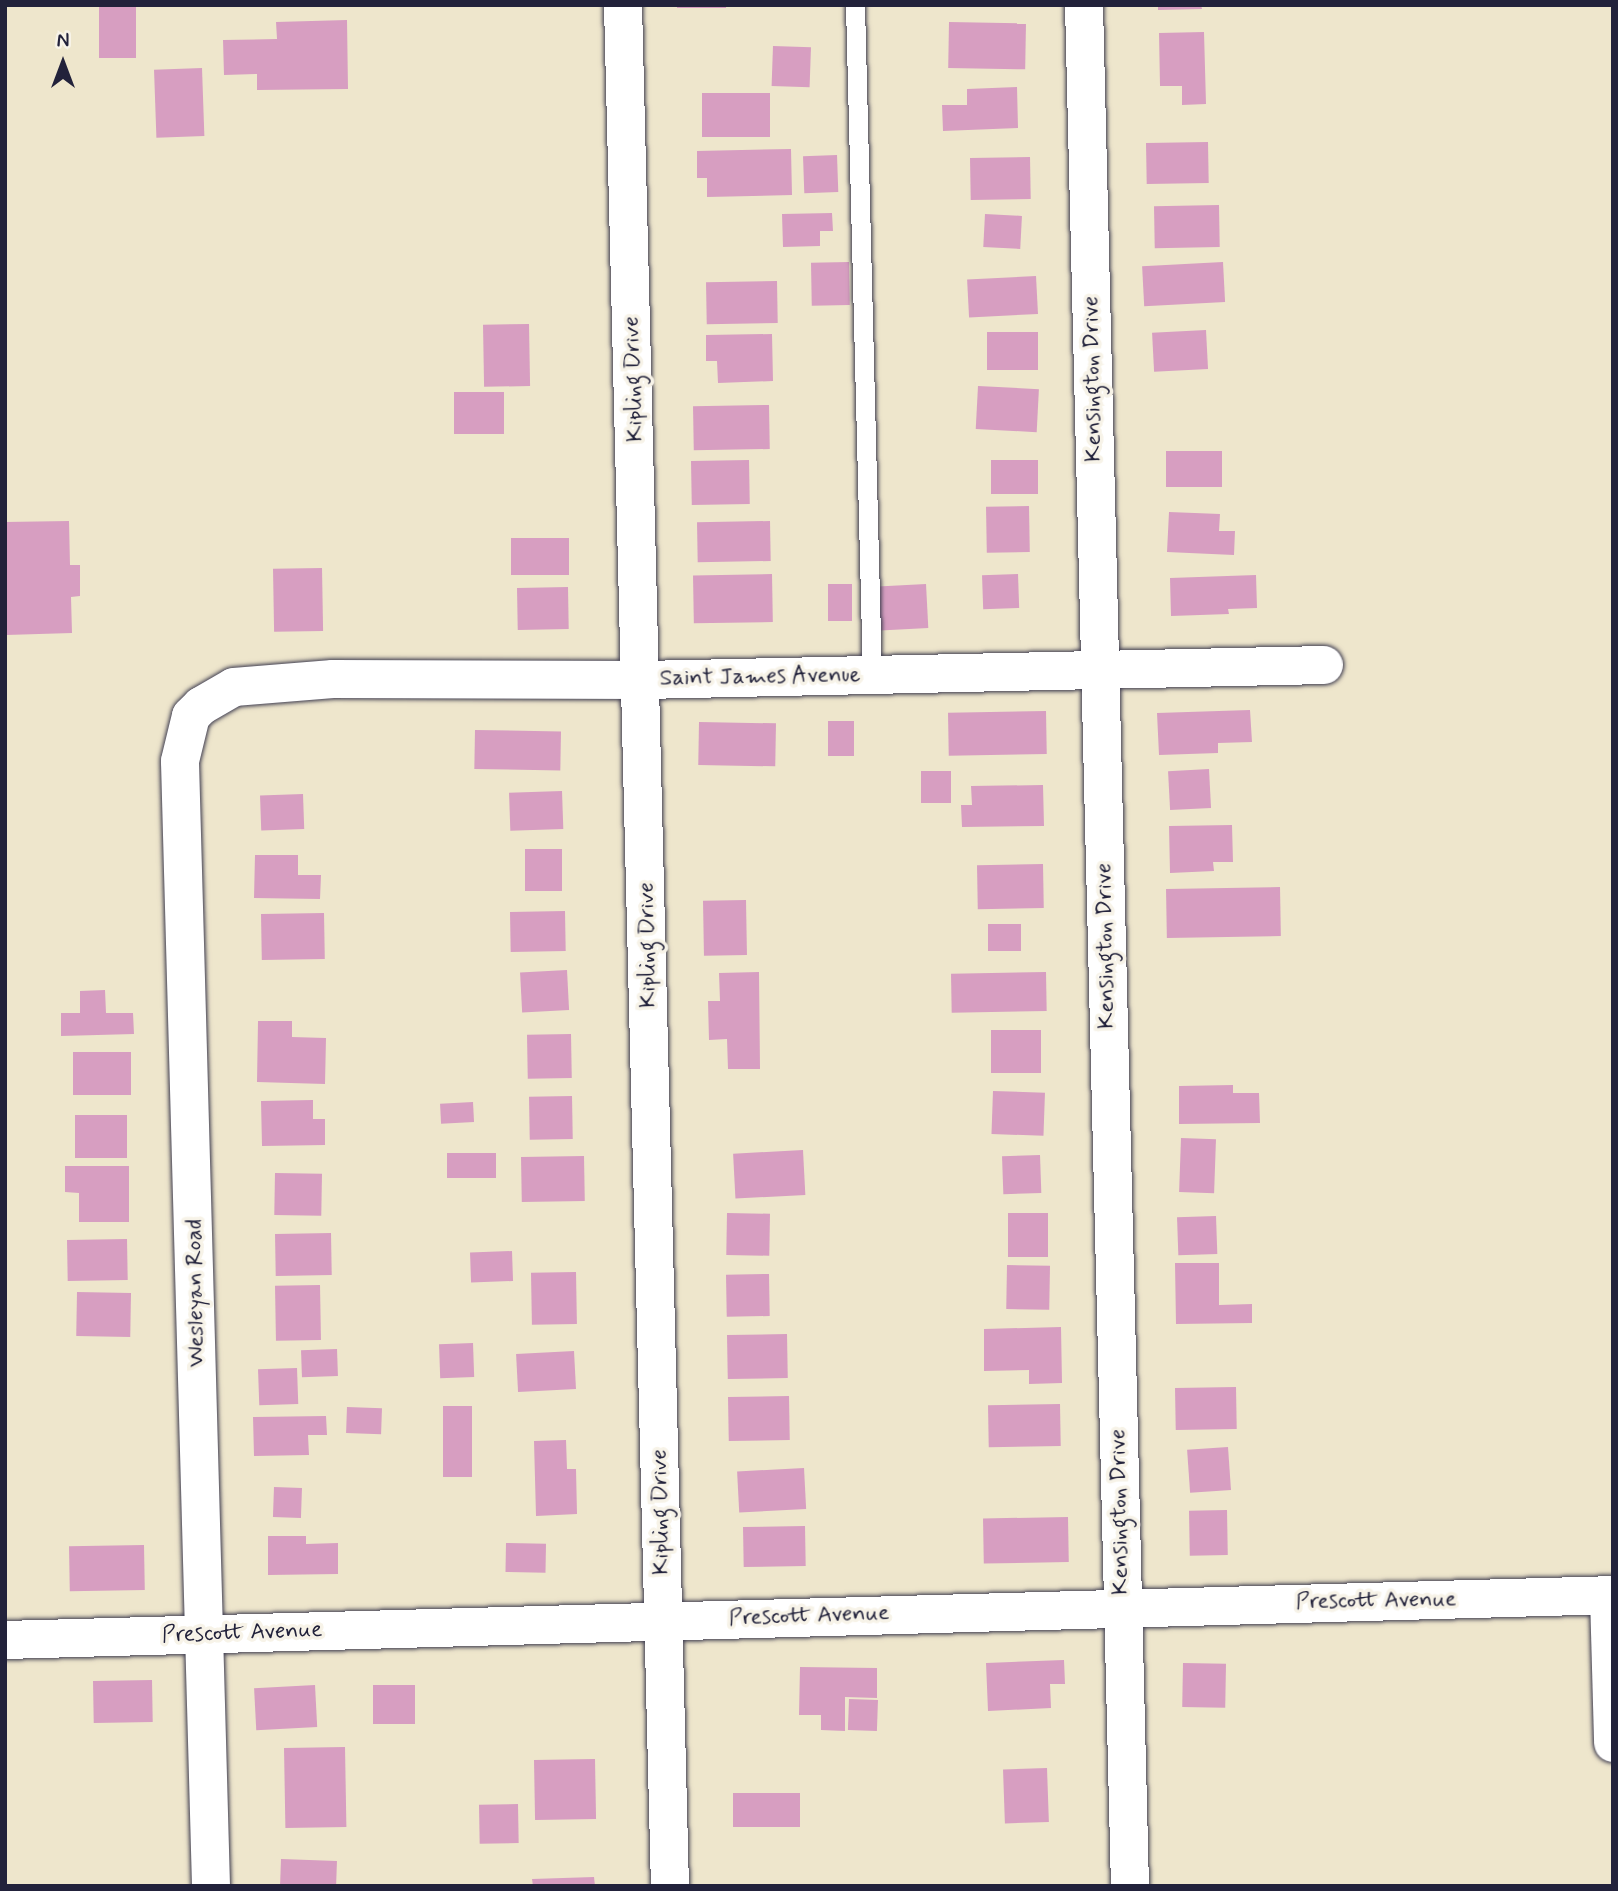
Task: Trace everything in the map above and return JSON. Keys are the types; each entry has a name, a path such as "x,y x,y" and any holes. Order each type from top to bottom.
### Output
{"street":[{"name":"Kipling Drive","path":"623,5 643,680 670,1886"},
{"name":"Kensington Drive","path":"1084,5 1130,1886"},
{"name":"Saint James Avenue","path":"201,706 234,687 276,681 643,680 1324,664"},
{"name":"Wesleyan Road","path":"201,706 191,716 180,761 211,1886"},
{"name":"Prescott Avenue","path":"5,1640 1611,1595"},
{"path":"1611,1595 1613,1743"}],"lane":[{"path":"855,5 872,675"}],"building":[{"path":"99,5 136,5 136,58 99,58"},
{"path":"677,5 726,5 726,8 677,8"},
{"path":"1158,5 1201,5 1202,9 1158,10"},
{"path":"347,20 348,89 257,90 257,74 224,75 223,40 277,39 276,22"},
{"path":"949,22 1026,23 1025,69 948,68"},
{"path":"1204,32 1206,104 1182,105 1182,86 1160,86 1159,33"},
{"path":"773,46 811,47 810,87 772,86"},
{"path":"202,68 204,136 156,138 154,70"},
{"path":"1017,87 1018,128 943,131 942,105 967,105 967,89"},
{"path":"702,93 770,93 770,137 702,137"},
{"path":"1208,142 1209,183 1147,184 1146,143"},
{"path":"791,149 792,195 707,197 707,178 697,178 697,151"},
{"path":"837,155 838,192 804,193 803,156"},
{"path":"1030,157 1031,199 971,200 970,158"},
{"path":"1219,205 1220,247 1155,248 1154,206"},
{"path":"832,213 833,231 820,231 820,246 783,247 782,214"},
{"path":"985,214 1022,216 1020,249 983,247"},
{"path":"849,262 850,305 812,306 811,263"},
{"path":"1223,262 1225,302 1144,306 1142,266"},
{"path":"1036,276 1038,314 969,318 967,280"},
{"path":"777,281 778,323 707,324 706,282"},
{"path":"529,324 530,386 484,387 483,325"},
{"path":"1206,330 1208,369 1154,372 1152,333"},
{"path":"987,332 1038,332 1038,370 987,370"},
{"path":"772,334 773,381 718,383 717,361 706,361 706,335"},
{"path":"978,386 1039,389 1037,432 976,429"},
{"path":"454,392 504,392 504,434 454,434"},
{"path":"769,405 770,449 694,450 693,406"},
{"path":"1166,451 1222,451 1222,487 1166,487"},
{"path":"749,460 750,504 692,505 691,461"},
{"path":"991,460 1038,460 1038,494 991,494"},
{"path":"1029,506 1030,552 987,553 986,507"},
{"path":"1169,512 1220,514 1219,531 1235,531 1234,555 1167,552"},
{"path":"69,521 70,565 80,565 80,596 71,597 72,633 6,635 5,522"},
{"path":"770,521 771,561 698,562 697,522"},
{"path":"511,538 569,538 569,575 511,575"},
{"path":"322,568 323,631 274,632 273,569"},
{"path":"772,574 773,622 694,623 693,575"},
{"path":"1018,574 1019,608 983,609 982,575"},
{"path":"1256,575 1257,608 1228,609 1229,614 1171,616 1170,578"},
{"path":"828,584 852,584 852,621 828,621"},
{"path":"926,584 928,628 880,630 878,587"},
{"path":"568,587 569,629 518,630 517,588"},
{"path":"1250,710 1252,742 1218,743 1218,753 1159,755 1157,713"},
{"path":"1046,711 1047,754 949,756 948,713"},
{"path":"828,721 854,721 854,756 828,756"},
{"path":"699,722 776,723 775,766 698,765"},
{"path":"475,730 561,732 560,770 474,769"},
{"path":"1209,769 1211,808 1170,810 1168,771"},
{"path":"921,771 951,771 951,803 921,803"},
{"path":"1043,785 1044,826 962,827 961,805 972,805 971,786"},
{"path":"562,791 563,829 510,831 509,793"},
{"path":"303,794 304,829 261,830 260,796"},
{"path":"1232,825 1233,862 1213,862 1214,871 1170,873 1169,826"},
{"path":"525,849 562,849 562,891 525,891"},
{"path":"255,855 298,855 298,875 321,875 320,899 254,898"},
{"path":"1043,864 1044,908 978,909 977,865"},
{"path":"1280,887 1281,936 1167,938 1166,889"},
{"path":"746,900 747,955 704,956 703,901"},
{"path":"565,911 566,951 511,952 510,912"},
{"path":"324,913 325,959 262,960 261,914"},
{"path":"988,924 1021,924 1021,951 988,951"},
{"path":"567,970 569,1010 522,1012 520,972"},
{"path":"759,972 760,1069 728,1069 727,1039 709,1040 708,1001 720,1001 719,973"},
{"path":"1046,972 1047,1011 952,1013 951,974"},
{"path":"105,990 106,1013 133,1013 134,1034 61,1036 61,1013 80,1013 80,991"},
{"path":"258,1021 292,1021 292,1037 326,1038 325,1084 257,1082"},
{"path":"991,1030 1041,1030 1041,1073 991,1073"},
{"path":"571,1034 572,1078 528,1079 527,1035"},
{"path":"73,1052 131,1052 131,1095 73,1095"},
{"path":"1233,1085 1233,1093 1259,1093 1260,1123 1179,1124 1179,1086"},
{"path":"993,1091 1045,1093 1043,1136 991,1134"},
{"path":"572,1096 573,1139 530,1140 529,1097"},
{"path":"313,1100 313,1119 325,1119 325,1145 262,1146 261,1101"},
{"path":"473,1102 474,1122 441,1124 440,1104"},
{"path":"75,1115 127,1115 127,1158 75,1158"},
{"path":"1181,1138 1216,1139 1214,1193 1179,1192"},
{"path":"803,1150 805,1195 735,1199 733,1154"},
{"path":"447,1153 496,1153 496,1178 447,1178"},
{"path":"1040,1155 1041,1193 1003,1194 1002,1156"},
{"path":"584,1156 585,1201 522,1202 521,1157"},
{"path":"65,1166 129,1166 129,1222 79,1222 79,1193 65,1192"},
{"path":"275,1173 322,1174 321,1216 274,1215"},
{"path":"727,1213 770,1214 769,1256 726,1255"},
{"path":"1008,1213 1048,1213 1048,1257 1008,1257"},
{"path":"1216,1216 1217,1254 1178,1255 1177,1217"},
{"path":"331,1233 332,1275 276,1276 275,1234"},
{"path":"127,1239 128,1280 68,1281 67,1240"},
{"path":"512,1251 513,1281 471,1282 470,1252"},
{"path":"1175,1263 1219,1263 1219,1305 1252,1304 1252,1323 1176,1324"},
{"path":"1007,1265 1050,1266 1049,1310 1006,1309"},
{"path":"576,1272 577,1324 532,1325 531,1273"},
{"path":"769,1274 770,1316 727,1317 726,1275"},
{"path":"320,1285 321,1340 276,1341 275,1286"},
{"path":"77,1292 131,1293 130,1337 76,1336"},
{"path":"1061,1327 1062,1383 1029,1384 1029,1370 984,1371 984,1329"},
{"path":"787,1334 788,1378 728,1379 727,1335"},
{"path":"473,1343 474,1377 440,1378 439,1344"},
{"path":"337,1349 338,1376 302,1377 301,1350"},
{"path":"574,1351 576,1389 518,1392 516,1354"},
{"path":"297,1368 298,1404 259,1405 258,1369"},
{"path":"1236,1387 1237,1429 1176,1430 1175,1388"},
{"path":"789,1396 790,1440 729,1441 728,1397"},
{"path":"1060,1404 1061,1446 989,1447 988,1405"},
{"path":"443,1406 472,1406 472,1477 443,1477"},
{"path":"347,1407 382,1408 381,1434 346,1433"},
{"path":"326,1416 327,1435 308,1435 309,1455 254,1456 253,1417"},
{"path":"566,1440 567,1469 576,1469 577,1514 536,1516 534,1441"},
{"path":"1228,1447 1231,1490 1190,1493 1187,1450"},
{"path":"804,1468 806,1509 739,1512 737,1472"},
{"path":"274,1487 302,1488 301,1518 273,1517"},
{"path":"1227,1510 1228,1555 1190,1556 1189,1511"},
{"path":"1068,1517 1069,1562 984,1563 983,1518"},
{"path":"805,1526 806,1566 744,1567 743,1527"},
{"path":"268,1536 306,1536 306,1544 338,1543 338,1574 268,1575"},
{"path":"506,1543 546,1544 545,1573 505,1572"},
{"path":"144,1545 145,1590 70,1591 69,1546"},
{"path":"1064,1660 1065,1684 1050,1684 1051,1708 988,1711 986,1663"},
{"path":"1183,1663 1226,1664 1225,1708 1182,1707"},
{"path":"800,1667 877,1668 877,1698 845,1697 845,1731 821,1730 821,1715 799,1715"},
{"path":"152,1680 153,1722 94,1723 93,1681"},
{"path":"315,1685 317,1727 256,1730 254,1688"},
{"path":"373,1685 415,1685 415,1724 373,1724"},
{"path":"849,1699 878,1700 877,1731 848,1730"},
{"path":"345,1747 346,1827 285,1828 284,1748"},
{"path":"595,1759 596,1819 535,1820 534,1760"},
{"path":"1047,1768 1049,1822 1005,1824 1003,1770"},
{"path":"733,1793 800,1793 800,1827 733,1827"},
{"path":"518,1804 519,1843 480,1844 479,1805"},
{"path":"281,1859 337,1861 336,1886 280,1886"},
{"path":"594,1877 595,1886 533,1886 532,1879"}]}
